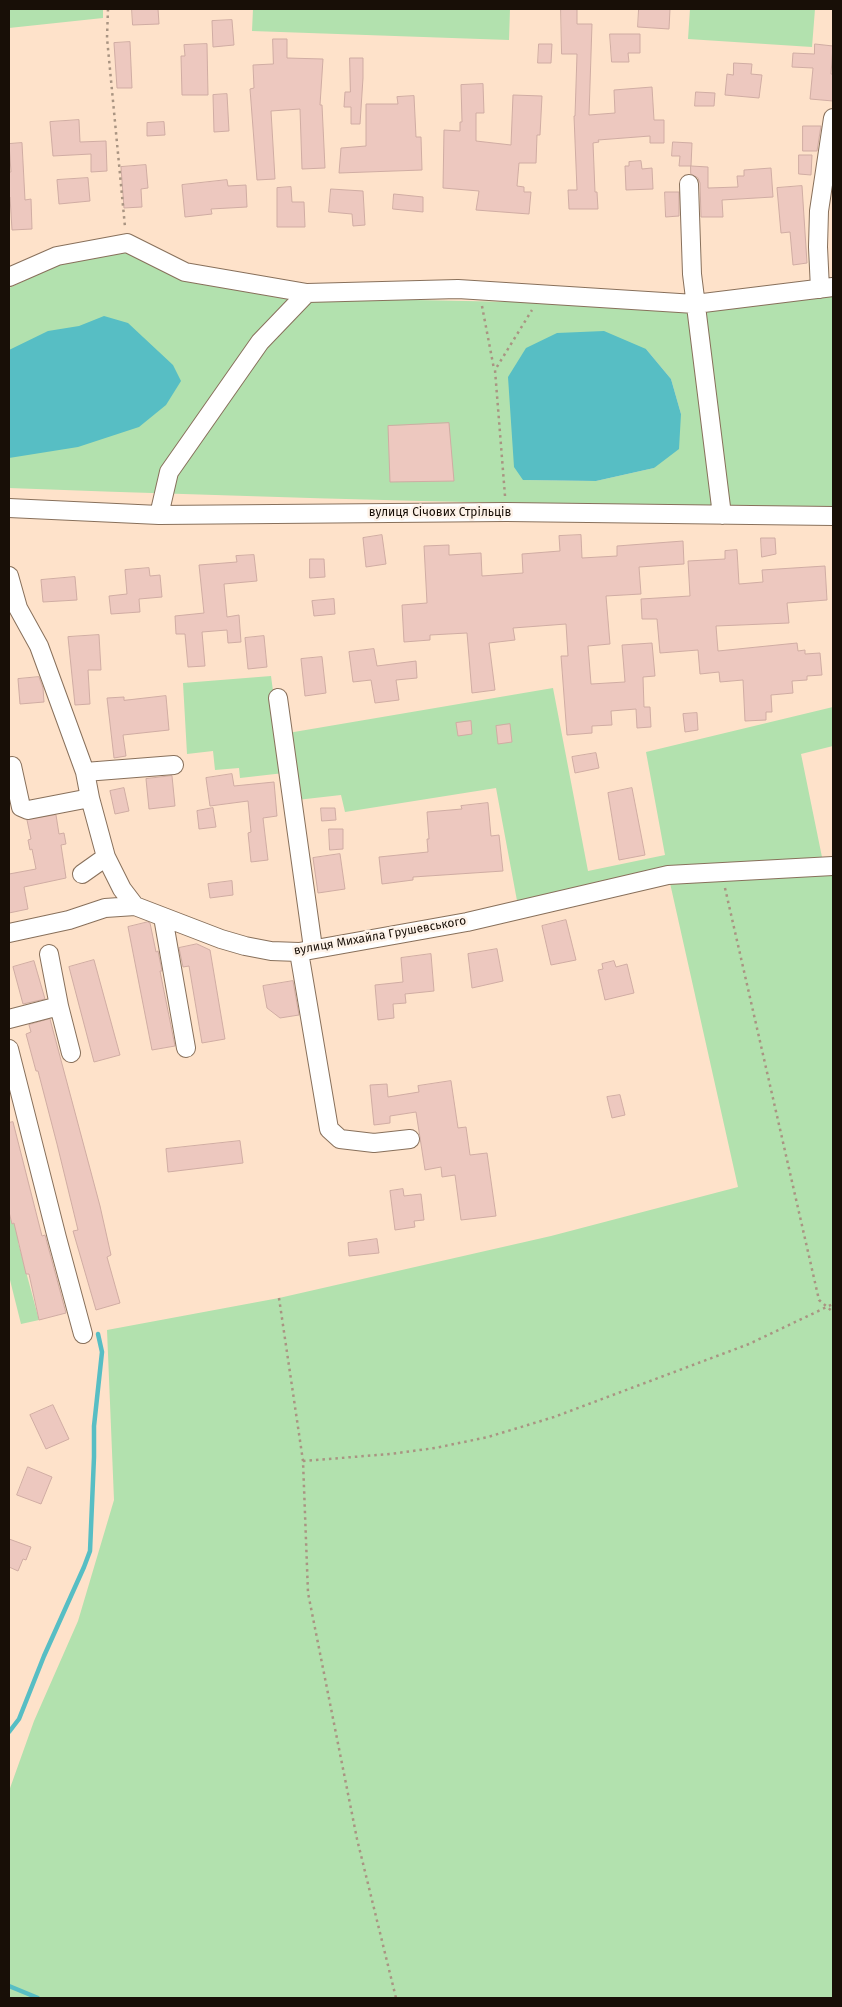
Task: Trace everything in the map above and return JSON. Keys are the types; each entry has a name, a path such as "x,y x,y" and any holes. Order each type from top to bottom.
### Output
{"street":[{"path":"9,277 57,256 127,244 184,272 307,293 458,289 695,304 827,288 818,247 819,211 833,118"},
{"path":"690,184 689,218 692,274 722,515"},
{"path":"159,515 169,472 260,342 307,293"},
{"name":"вулиця Січових Стрільців","path":"9,508 159,515 506,512 833,516"},
{"name":"вулиця Михайла Грушевського","path":"9,576 18,608 39,646 85,772 106,857 122,889 136,906 245,946 271,951 306,950 467,922 668,875 833,866"},
{"path":"278,698 306,950 329,1129 340,1140 374,1143 410,1140"},
{"path":"85,772 174,765"},
{"path":"12,766 21,807 28,810 90,798"},
{"path":"82,874 106,857"},
{"path":"9,933 69,920 105,908 136,906"},
{"path":"163,917 186,1048"},
{"path":"49,954 71,1053"},
{"path":"9,1019 60,1006"},
{"path":"9,1049 83,1334"}],"path":[{"path":"108,9 107,38 127,244"},
{"path":"479,290 494,370 506,512"},
{"path":"494,370 541,295"},
{"path":"721,872 819,1300 833,1312"},
{"path":"279,1298 303,1462 308,1593 357,1839 396,1998"},
{"path":"303,1462 399,1453 488,1438 554,1417 749,1344 833,1304"}],"green space":[{"path":"9,9 103,9 103,18 9,28"},
{"path":"253,9 510,9 509,40 252,31"},
{"path":"690,9 815,9 812,47 688,39"},
{"path":"127,252 316,298 566,303 833,293 833,507 421,501 9,488 9,288 69,260","holes":["646,349 671,379 681,414 654,468 596,481 523,480"]},
{"path":"271,676 284,773 240,778 239,768 215,770 213,751 187,754 183,683"},
{"path":"553,688 588,871 665,855 646,752 833,707 833,746 801,754 823,862 695,867 518,906 496,788 345,812 341,795 297,800 288,733"},
{"path":"833,875 833,1998 9,1998 9,1791 34,1721 78,1621 114,1500 107,1330 279,1298 551,1236 738,1187 670,883"},
{"path":"9,1212 12,1224 26,1220 18,1242 39,1320 21,1324 9,1276"}],"water":[{"path":"104,316 128,323 173,365 181,381 166,405 139,427 78,447 9,458 9,350 48,331 79,326"},
{"path":"604,331 646,349 671,379 681,414 679,449 654,468 596,481 523,480 514,467 508,377 526,348 557,333"}],"building":[{"path":"132,9 158,9 159,24 133,25"},
{"path":"561,9 577,9 577,24 592,24 589,115 615,113 614,90 652,87 654,120 664,120 664,143 650,143 650,136 598,140 599,142 593,143 595,192 597,192 598,209 569,209 568,190 577,190 574,116 577,54 562,54"},
{"path":"639,9 670,9 669,29 638,27"},
{"path":"232,20 234,45 213,47 212,21"},
{"path":"610,34 640,34 640,53 628,53 629,62 612,62"},
{"path":"273,39 287,39 287,58 323,59 320,105 322,105 325,168 302,169 300,109 271,111 275,179 257,180 250,89 254,88 253,65 273,64"},
{"path":"130,42 132,88 117,88 114,43"},
{"path":"207,44 208,95 182,95 181,56 185,56 184,45"},
{"path":"539,44 552,44 551,63 538,63"},
{"path":"815,44 833,46 831,74 833,74 833,101 810,99 813,68 792,67 793,53 814,54"},
{"path":"350,58 363,58 360,124 351,124 351,107 344,107 345,92 350,92"},
{"path":"734,63 752,64 751,74 762,75 759,98 725,95 727,74 733,75"},
{"path":"483,84 484,113 476,113 476,141 511,145 513,95 542,96 540,135 537,135 536,163 519,163 517,186 524,187 524,192 531,192 529,214 476,210 479,191 443,188 444,130 460,131 460,122 462,122 461,85"},
{"path":"696,92 715,93 714,106 695,106"},
{"path":"227,94 229,131 214,132 213,95"},
{"path":"414,96 416,137 421,137 422,170 339,173 341,148 366,146 366,104 398,104 397,97"},
{"path":"79,120 80,142 106,141 107,171 91,172 91,154 53,156 50,122"},
{"path":"164,122 165,135 147,136 147,123"},
{"path":"803,126 821,126 817,151 803,151"},
{"path":"673,142 692,143 691,166 679,166 680,156 672,156"},
{"path":"22,143 25,200 31,199 32,229 12,230 9,198 9,172 11,172 9,144"},
{"path":"799,155 812,155 811,175 799,174"},
{"path":"641,161 642,169 652,168 653,189 626,190 625,166 629,166 629,162"},
{"path":"146,165 148,188 141,189 142,207 124,208 121,167"},
{"path":"691,166 708,167 708,188 738,187 737,176 744,176 744,170 771,168 773,197 722,200 723,217 701,217 700,183 698,178 691,174"},
{"path":"88,178 90,201 59,204 57,180"},
{"path":"227,180 228,186 246,185 247,207 211,209 212,214 185,217 182,185"},
{"path":"802,186 807,263 793,265 790,232 781,233 777,188"},
{"path":"291,187 292,202 304,202 305,227 277,227 277,188"},
{"path":"331,189 363,191 365,225 353,226 352,214 329,212"},
{"path":"665,192 679,192 679,216 666,217"},
{"path":"394,194 423,197 423,212 393,209"},
{"path":"449,423 454,481 390,482 388,426"},
{"path":"382,535 386,564 366,567 363,538"},
{"path":"581,535 582,558 617,556 617,546 683,541 684,564 639,567 641,594 606,596 610,644 588,646 591,684 625,682 622,645 652,643 655,676 643,677 644,707 650,707 651,727 637,728 636,709 611,711 612,725 592,726 592,733 567,735 561,656 568,656 566,624 513,628 515,640 489,643 495,690 472,693 467,633 430,635 430,640 404,642 402,605 427,603 424,546 449,545 449,555 481,553 482,576 523,573 522,554 560,551 559,536"},
{"path":"761,538 775,538 776,554 762,557"},
{"path":"737,550 739,584 763,582 762,570 825,566 827,600 787,603 789,623 716,626 718,651 797,643 798,651 805,650 805,654 820,653 822,675 807,676 807,680 792,681 793,693 771,695 772,712 766,712 766,720 745,721 743,680 720,682 719,672 700,674 698,650 660,653 657,619 642,619 641,599 690,596 688,561 725,559 725,551"},
{"path":"254,555 257,581 224,584 227,617 239,615 241,642 228,643 227,630 202,632 205,666 188,667 185,634 176,634 175,616 204,613 199,565 237,562 236,556"},
{"path":"310,559 324,559 325,577 310,578"},
{"path":"149,568 150,576 160,575 162,597 139,599 140,612 111,614 109,596 127,594 125,570"},
{"path":"75,577 77,600 43,602 41,580"},
{"path":"334,599 335,614 314,616 312,601"},
{"path":"99,635 101,670 88,670 90,704 75,705 68,637"},
{"path":"264,636 267,667 248,669 245,638"},
{"path":"374,649 377,666 416,661 417,678 396,680 399,700 375,703 371,680 353,682 349,652"},
{"path":"322,657 326,693 305,696 301,659"},
{"path":"39,677 43,688 44,702 20,704 18,679"},
{"path":"166,696 169,730 123,735 126,756 114,758 107,698 124,697 124,700"},
{"path":"697,713 698,730 685,732 683,714"},
{"path":"471,721 472,734 458,736 456,723"},
{"path":"510,724 512,742 498,744 496,726"},
{"path":"596,753 599,768 575,773 572,757"},
{"path":"232,774 234,786 274,782 277,816 263,818 268,860 251,862 248,833 251,832 248,801 210,806 206,778"},
{"path":"172,776 175,806 149,809 146,779"},
{"path":"124,788 129,811 115,814 110,791"},
{"path":"632,788 645,855 619,860 608,793"},
{"path":"488,803 491,836 499,835 503,871 413,877 413,880 382,884 379,857 428,852 427,812 462,809 461,806"},
{"path":"213,808 216,827 199,829 197,811"},
{"path":"321,808 335,808 336,820 322,821"},
{"path":"56,815 59,834 64,833 66,844 61,845 66,878 24,887 28,909 9,913 9,874 36,869 28,840 31,839 27,820"},
{"path":"329,829 343,829 343,849 330,850"},
{"path":"340,854 345,889 318,893 313,858"},
{"path":"232,881 233,895 210,898 208,884"},
{"path":"566,920 576,960 551,965 542,926"},
{"path":"150,923 156,952 158,951 162,971 160,971 175,1046 152,1050 128,927"},
{"path":"197,944 210,950 225,1039 202,1043 189,966 183,967 179,948"},
{"path":"497,949 503,981 472,988 468,954"},
{"path":"431,954 434,991 405,994 406,1003 393,1004 394,1018 378,1020 375,985 403,982 401,958"},
{"path":"94,960 120,1055 94,1062 69,967"},
{"path":"34,961 45,999 23,1004 13,967"},
{"path":"614,961 616,967 627,964 634,993 605,1000 598,970 603,969 602,964"},
{"path":"293,981 299,1015 280,1018 267,1008 263,986"},
{"path":"50,1019 100,1206 111,1255 107,1257 120,1303 96,1310 73,1231 78,1230 57,1144 38,1071 36,1071 26,1034 31,1032 29,1025"},
{"path":"451,1081 458,1128 466,1127 470,1155 487,1153 496,1216 461,1220 455,1175 442,1177 441,1167 425,1170 416,1112 390,1116 390,1123 374,1125 370,1085 387,1084 388,1097 419,1092 418,1086"},
{"path":"620,1095 625,1115 612,1118 607,1097"},
{"path":"13,1122 42,1236 45,1235 66,1313 39,1320 29,1274 26,1274 14,1223 12,1224 9,1212 9,1123"},
{"path":"240,1141 243,1163 168,1172 166,1149"},
{"path":"403,1189 404,1196 421,1194 424,1220 414,1221 415,1227 395,1230 390,1191"},
{"path":"377,1239 379,1253 349,1256 348,1243"},
{"path":"53,1405 69,1439 46,1449 30,1415"},
{"path":"28,1467 52,1477 41,1504 17,1495"},
{"path":"9,1539 31,1547 26,1560 23,1559 18,1571 9,1567"}],"waterway":[{"path":"9,1732 19,1719 90,1551 94,1426 102,1352 98,1334"},
{"path":"9,1986 38,1998"}]}
